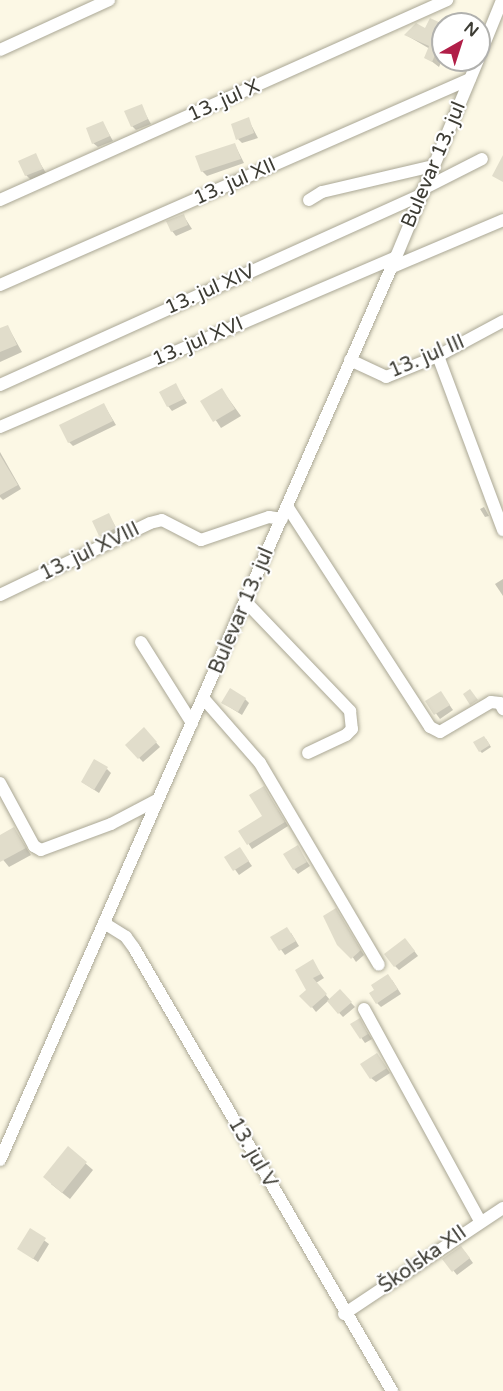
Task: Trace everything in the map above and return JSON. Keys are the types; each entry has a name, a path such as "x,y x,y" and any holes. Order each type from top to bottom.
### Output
{"street":[{"path":"0,50 109,0"},
{"name":"13. jul X","path":"0,200 447,0"},
{"name":"Bulevar 13. jul","path":"491,27 502,0"},
{"name":"Bulevar 13. jul","path":"0,1160 157,800 204,699 389,268 396,257 473,72"},
{"name":"13. jul XII","path":"0,285 470,79"},
{"name":"13. jul XIV","path":"0,385 421,192 482,159"},
{"path":"309,200 322,192 433,166"},
{"path":"389,268 503,220"},
{"name":"13. jul XVI","path":"0,427 396,257"},
{"name":"13. jul III","path":"350,360 386,377 438,356 503,321"},
{"path":"438,356 503,530"},
{"path":"287,506 430,727 440,732 491,702 500,703 503,709"},
{"name":"13. jul XVIII","path":"0,595 150,523 162,520 201,540 269,517 282,519"},
{"path":"246,602 350,711 352,729 346,735 308,753"},
{"path":"141,642 192,723"},
{"path":"204,699 260,763 379,965"},
{"path":"0,783 34,846 41,850 111,824 157,800"},
{"name":"13. jul V","path":"104,923 126,937 134,948 344,1314 392,1391"},
{"path":"364,1009 480,1221"},
{"name":"Školska XII","path":"344,1314 480,1221 503,1208"}],"building":[{"path":"431,18 431,62 424,58 429,46 404,35 416,23 425,28"},
{"path":"142,104 148,119 131,127 124,111"},
{"path":"249,117 254,133 236,140 231,124"},
{"path":"103,121 110,136 92,144 86,128"},
{"path":"235,143 241,159 201,172 195,156"},
{"path":"36,153 43,169 25,176 18,161"},
{"path":"503,155 503,182 492,176"},
{"path":"184,214 188,225 171,232 166,221"},
{"path":"8,325 17,345 0,352 0,328"},
{"path":"176,383 184,399 167,407 159,392"},
{"path":"222,388 235,409 213,422 200,401"},
{"path":"104,403 113,421 68,443 59,425"},
{"path":"0,455 18,485 0,495"},
{"path":"109,513 116,528 99,536 92,521"},
{"path":"230,688 246,698 238,712 221,703"},
{"path":"470,689 478,700 470,705 463,694"},
{"path":"441,691 450,705 434,715 425,701"},
{"path":"144,727 157,742 138,759 125,745"},
{"path":"484,736 490,745 479,752 473,742"},
{"path":"94,759 108,767 94,790 81,782"},
{"path":"264,786 285,822 247,845 238,831 262,816 249,795"},
{"path":"14,827 26,848 0,862 0,835"},
{"path":"298,845 307,862 293,870 283,854"},
{"path":"240,847 249,861 233,871 224,857"},
{"path":"336,908 361,950 351,959 337,945 323,916"},
{"path":"287,927 296,941 279,951 270,937"},
{"path":"405,938 415,951 394,967 384,954"},
{"path":"313,959 321,974 313,978 327,994 311,1008 299,996 306,990 295,970"},
{"path":"388,974 398,989 376,1004 369,993 374,990 371,985"},
{"path":"340,989 352,1002 338,1014 327,1001"},
{"path":"360,1018 368,1034 360,1039 350,1024"},
{"path":"377,1053 387,1068 370,1079 360,1064"},
{"path":"68,1146 87,1162 62,1193 43,1177"},
{"path":"30,1228 46,1238 33,1259 17,1249"},
{"path":"461,1246 470,1258 452,1272 442,1259"}]}
